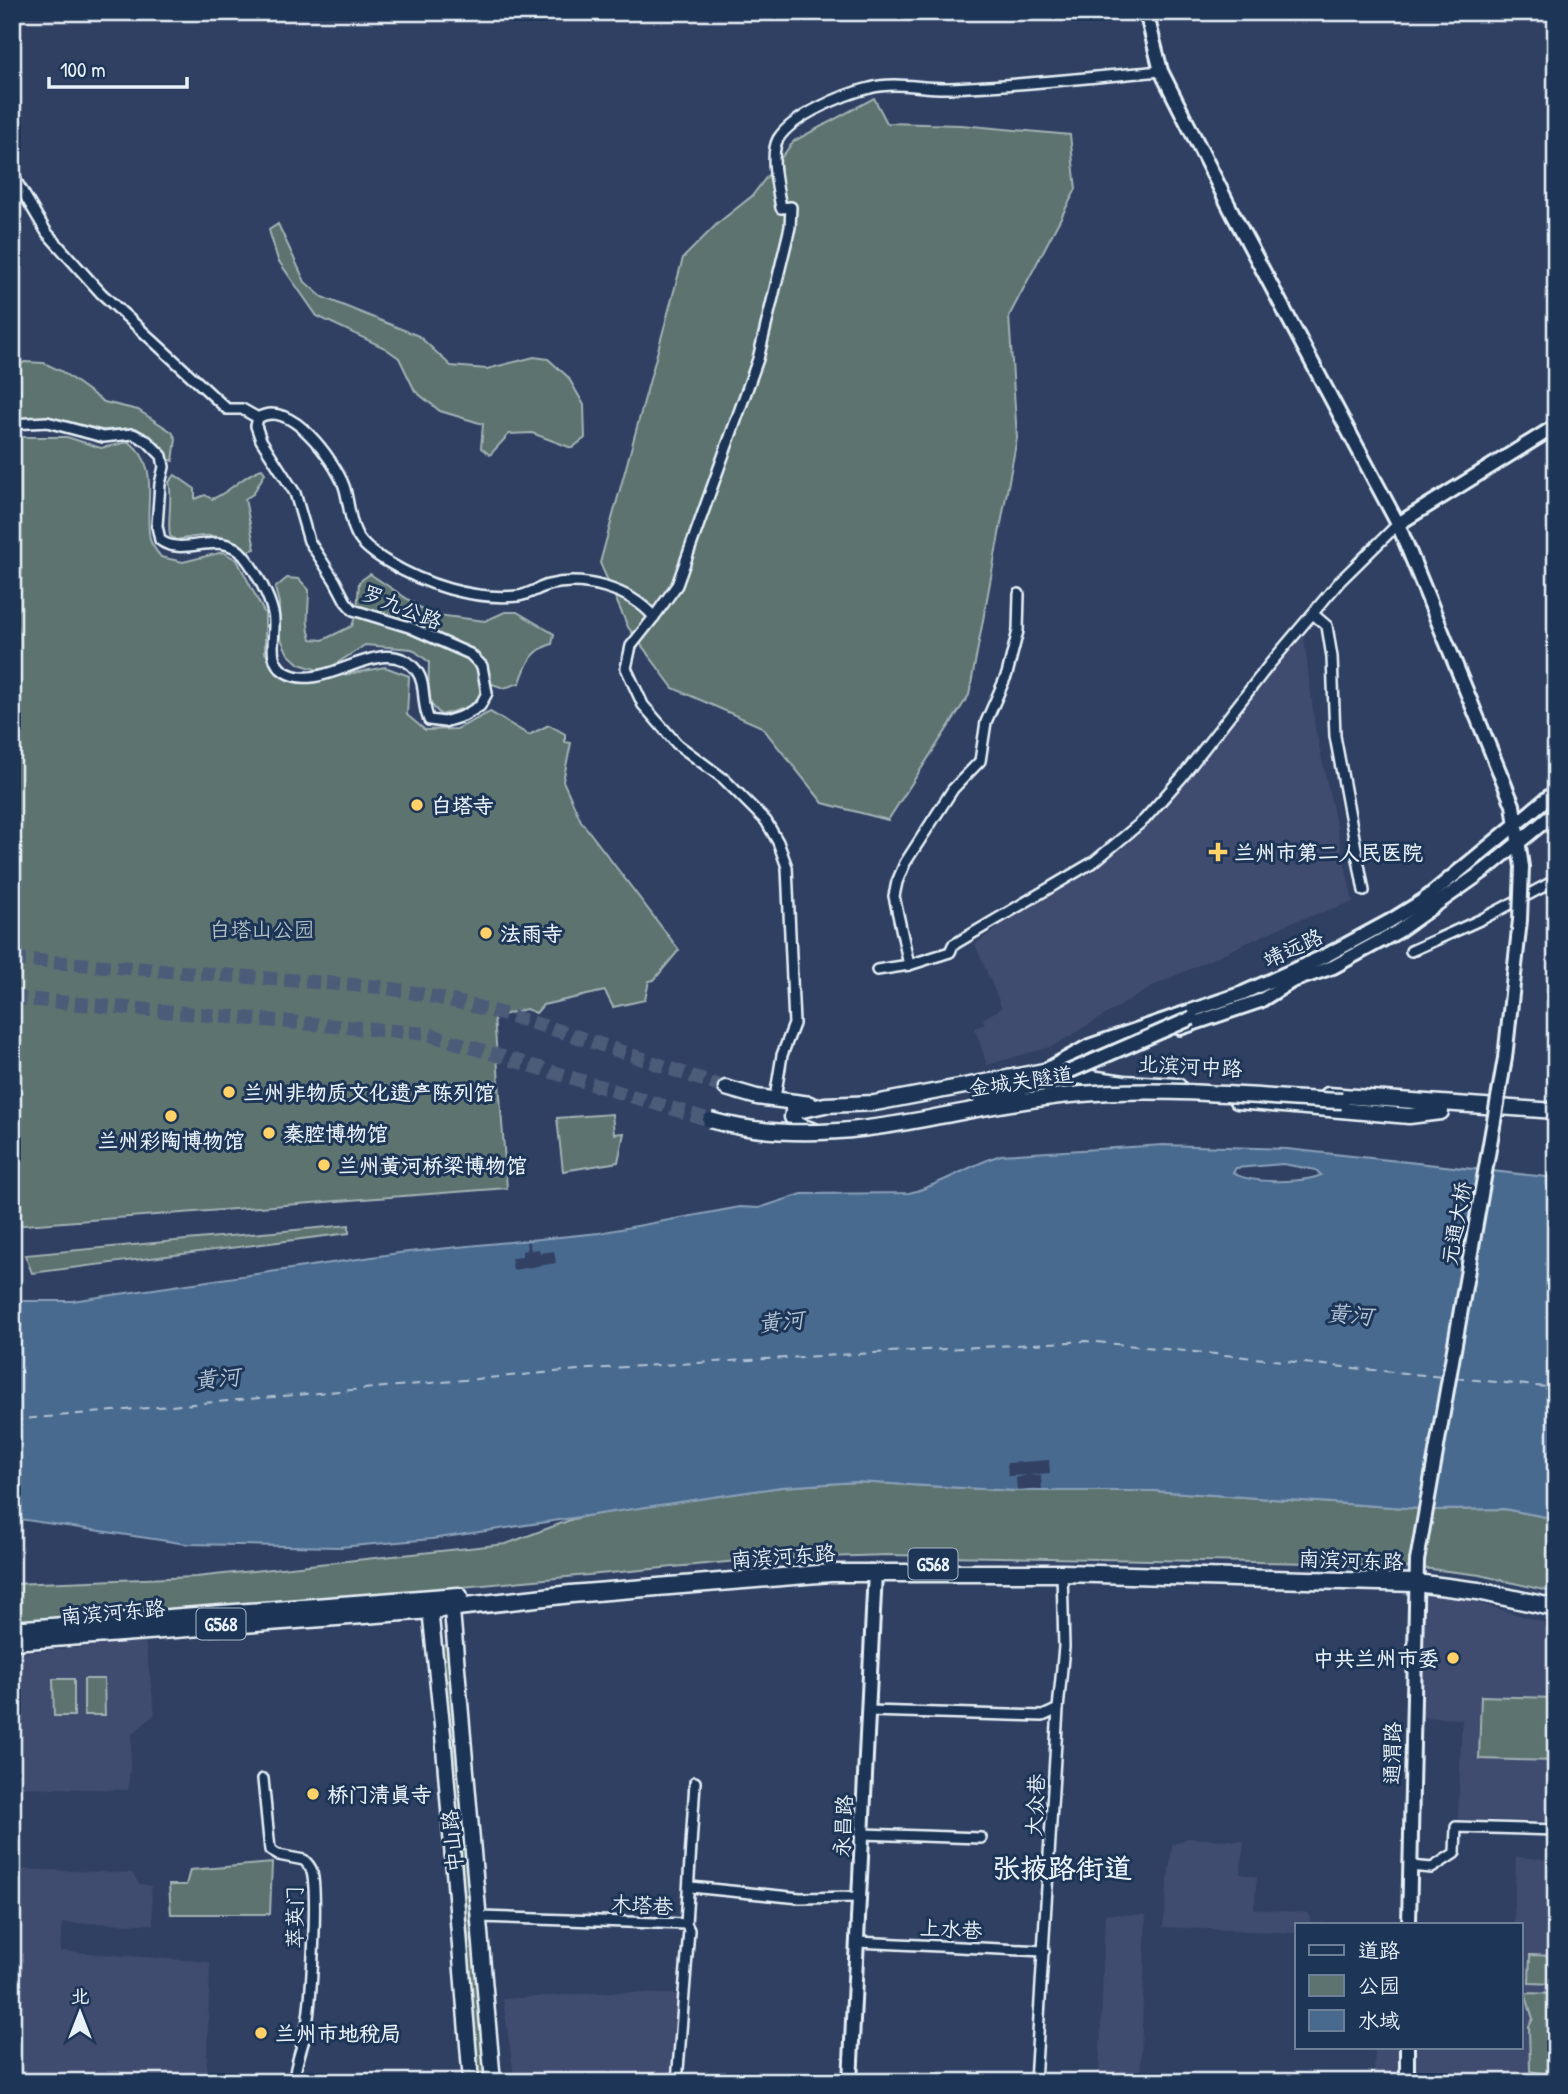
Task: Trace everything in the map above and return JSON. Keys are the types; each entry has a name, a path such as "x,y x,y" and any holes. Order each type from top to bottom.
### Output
{"highway":[{"name":"南滨河东路","path":"452,1602 760,1569 854,1564 1062,1565 1416,1573 1474,1581 1556,1600"},
{"name":"南滨河东路","path":"12,1641 763,1577 874,1572 1416,1573 1478,1591 1556,1608"},
{"name":"南滨河东路","path":"12,1630 430,1604"}],"main road":[{"name":"元通大桥","path":"1146,12 1161,72 1233,214 1398,524 1518,822 1522,867 1520,920 1505,1058 1416,1573"},
{"path":"1398,524 1556,426"},
{"name":"靖远路","path":"1044,1071 1089,1046 1243,993 1327,955 1424,900 1556,791"},
{"name":"靖远路","path":"1046,1097 1071,1074 1142,1041 1260,1002 1292,981 1333,968 1397,932 1520,843 1556,812"},
{"path":"960,1111 1061,1075 1192,1018 1292,981"},
{"path":"1030,1099 1044,1071"},
{"name":"北滨河中路","path":"825,1105 875,1103 1044,1071 1125,1083 1556,1111"},
{"path":"726,1088 757,1097 825,1105"},
{"name":"金城关隧道","path":"710,1119 776,1134 832,1134 1069,1095 1128,1091 1342,1101 1441,1112"},
{"path":"825,1105 802,1109 792,1117 797,1125 811,1130 852,1137 967,1110 1030,1099 1126,1092 1409,1116 1441,1112 1556,1121"},
{"name":"永昌路","path":"850,2082 874,1572"},
{"name":"通渭路","path":"1409,1923 1416,1573"},
{"name":"中山路","path":"452,1602 493,2082"},
{"name":"中山路","path":"430,1604 471,2082"},
{"path":"1407,2082 1408,2048"}],"street":[{"path":"775,1098 782,1055 794,1024 787,867 778,842 766,821 724,779 677,744 643,705 626,668 631,646 677,585 758,359 790,227 791,207 780,208 775,160 779,138 794,123 815,110 859,91 891,84 948,88 1161,72"},
{"path":"12,174 47,233 101,293 227,409 242,409 258,418"},
{"name":"罗九公路","path":"12,424 47,422 103,437 133,434 157,449 164,467 157,526 160,540 177,548 203,542 224,543 243,554 274,614 274,655 279,669 288,675 321,676 366,658 391,657 406,662 422,678 424,711 429,720 444,722 480,706 487,692 482,666 470,654 409,627 353,610 345,603 335,581 309,541 295,493 261,440 256,426 258,418 275,413 285,414 296,421 331,463 343,484 356,533 373,553 390,564 451,592 520,596 563,583 612,589 643,604 654,617"},
{"path":"877,970 909,965 950,952 953,945 1094,861 1144,820 1182,777 1340,581 1398,524"},
{"path":"909,965 894,896 897,882 905,863 953,789 980,761 986,722 1007,674 1018,631 1019,594"},
{"path":"1313,614 1327,626 1332,657 1335,736 1364,891"},
{"path":"1411,951 1482,919 1556,880"},
{"name":"大众巷","path":"1035,2082 1065,1625 1062,1573"},
{"path":"868,1711 1042,1716 1058,1709"},
{"name":"萃英门","path":"263,1779 270,1850 278,1855 304,1860 311,1868 313,1885 315,1918 305,2035 296,2060 295,2082"},
{"path":"686,1924 691,1887 695,1782"},
{"path":"1410,1866 1433,1868 1455,1853 1456,1827 1556,1830"},
{"path":"862,1834 981,1838"},
{"path":"691,1887 800,1898 859,1897"},
{"name":"木塔巷","path":"480,1917 686,1924 689,1930 677,2082"},
{"name":"上水巷","path":"857,1942 1044,1951"}],"shaded area":[{"name":"兰州市第二人民医院","path":"1303,630 1315,728 1353,902 1292,922 1155,985 1053,1046 987,1065 975,1028 985,1024 983,1019 1002,1008 975,944 1010,920 1154,803"},
{"path":"1426,1588 1556,1626 1556,1822 1458,1819 1462,1719 1421,1717"},
{"path":"145,1642 155,1714 132,1734 128,1790 22,1787 20,1653"},
{"path":"1188,1838 1244,1841 1240,1874 1257,1877 1254,1909 1309,1913 1310,1921 1325,1923 1295,1923 1295,1933 1163,1927 1172,1845"},
{"path":"1516,1857 1556,1860 1556,2082 1374,2082 1375,2048 1522,2048 1522,1923 1514,1923"},
{"path":"12,1869 132,1873 139,1884 151,1886 153,1924 62,1923 60,1951 210,1962 206,2082 12,2082"},
{"path":"1105,1914 1146,1915 1140,2082 1099,2082"},
{"path":"612,1992 686,1995 683,2082 515,2082 503,1999"}],"green space":[{"path":"874,98 887,123 961,125 1070,135 1076,189 1009,316 1017,438 969,695 888,820 823,803 762,727 673,688 628,627 600,563 683,258 718,223 752,196 794,141"},
{"path":"278,224 305,282 322,297 419,336 451,366 487,369 534,357 548,359 568,377 584,405 585,438 572,448 532,433 509,434 490,455 481,448 483,424 440,411 415,391 399,358 385,348 317,316 278,260 269,230"},
{"path":"24,362 44,363 61,371 104,402 138,410 172,432 176,439 173,461 167,459 159,444 136,428 102,430 53,418 12,418 12,379"},
{"name":"白塔山公园","path":"12,437 67,437 101,448 129,442 145,462 148,474 148,526 154,548 161,557 183,562 223,552 237,560 265,614 265,653 280,673 293,681 306,682 385,667 409,676 407,715 425,730 457,729 490,712 529,735 549,725 565,734 565,742 571,743 563,781 581,821 679,950 654,980 649,981 645,1000 613,1007 605,991 543,1005 536,1013 526,1009 494,1017 507,1188 12,1226"},
{"path":"262,469 265,473 253,494 245,499 255,549 248,551 229,540 214,536 176,540 170,536 169,482 175,475 195,489 195,499 205,495 212,499"},
{"path":"370,574 421,608 437,615 485,621 505,612 517,612 554,634 552,644 539,650 531,659 520,683 504,688 489,683 474,705 441,715 428,701 429,662 412,649 365,645 331,667 318,670 299,664 288,654 280,637 279,603 275,588 287,578 299,579 309,590 308,621 311,639 323,640 352,626 357,611 359,582"},
{"path":"612,1114 614,1134 624,1133 618,1162 563,1171 557,1118"},
{"path":"349,1225 349,1233 32,1273 25,1255"},
{"path":"856,1482 1017,1491 1154,1491 1436,1510 1504,1509 1556,1519 1556,1593 1480,1575 1431,1569 1312,1563 888,1555 759,1559 12,1625 12,1584 196,1577 506,1544 573,1519 613,1510 781,1487"},
{"path":"451,1645 485,2081 476,2081 441,1646"},
{"path":"53,1679 74,1679 74,1716 54,1716"},
{"path":"84,1679 104,1679 105,1715 84,1715"},
{"path":"1481,1696 1556,1698 1556,1761 1479,1759"},
{"path":"272,1863 270,1914 171,1914 169,1885 186,1885 190,1870"},
{"path":"1530,1955 1556,1956 1556,1984 1529,1983"},
{"path":"1525,1993 1556,1994 1556,2076 1530,2071 1529,2026 1533,2019"}],"water":[{"name":"黄河","path":"1163,1145 1287,1149 1556,1178 1556,1519 1504,1509 1436,1510 1154,1491 1017,1491 856,1482 781,1487 432,1539 340,1547 187,1544 12,1518 12,1301 72,1301 399,1253 599,1233 740,1207 759,1208 802,1194 909,1193 1001,1155","holes":["1283,1164 1316,1170 1321,1175 1290,1181 1264,1181 1233,1173 1236,1168"]}],"pier":[{"path":"526,1242 529,1242 531,1250 539,1249 540,1253 554,1251 556,1263 513,1270 511,1258 522,1257 522,1251 527,1250"},
{"path":"1049,1460 1050,1473 1029,1475 1041,1476 1042,1489 1017,1491 1016,1478 1027,1475 1008,1476 1007,1463"}],"ferry route":[{"path":"12,1420 589,1369 1086,1341 1443,1377"},
{"path":"1456,1378 1556,1388"}],"tunnel":[{"path":"12,959 380,987 425,995 555,1030 726,1088"},
{"path":"12,998 428,1034 710,1120"}],"place":[{"name":"白塔寺","path":"417,805"},
{"name":"兰州市第二人民医院","path":"1218,852"},
{"name":"法雨寺","path":"486,933"},
{"name":"兰州非物质文化遗产陈列馆","path":"229,1092"},
{"name":"兰州彩陶博物馆","path":"171,1116"},
{"name":"秦腔博物馆","path":"269,1133"},
{"name":"兰州黄河桥梁博物馆","path":"324,1165"},
{"name":"中共兰州市委","path":"1453,1658"},
{"name":"桥门清真寺","path":"313,1794"},
{"name":"兰州市地税局","path":"261,2033"}],"district":[{"name":"张掖路街道","path":"1062,1868"}]}
